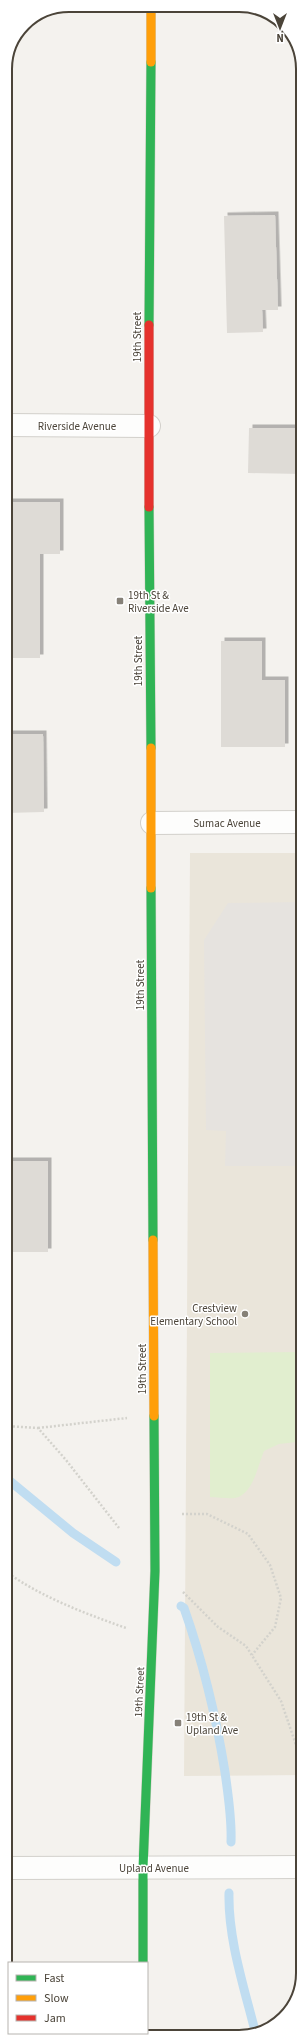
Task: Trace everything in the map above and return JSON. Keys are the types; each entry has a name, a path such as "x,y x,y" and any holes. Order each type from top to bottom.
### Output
{"street":[{"name":"19th Street","path":"143,1962 143,1868 154,1630 152,824 149,426 151,12"},
{"name":"Riverside Avenue","path":"12,425 149,426"},
{"name":"Sumac Avenue","path":"152,824 296,822"},
{"name":"Upland Avenue","path":"12,1868 296,1867"}],"path":[{"path":"12,1426 38,1428 128,1418"},
{"path":"38,1428 66,1460 119,1528"},
{"path":"177,1514 207,1514 248,1534 270,1565 281,1598 275,1627 252,1655"},
{"path":"12,1575 26,1586 89,1614 129,1629 154,1630"},
{"path":"182,1592 218,1627 246,1646 281,1701 296,1745"}],"shaded area":[{"name":"Crestview Elementary School","path":"190,853 296,853 296,1775 184,1776"},
{"path":"296,902 296,1166 225,1166 226,1131 206,1130 204,940 228,903"}],"green space":[{"path":"296,1352 296,1442 279,1444 264,1451 251,1486 241,1496 235,1498 210,1497 210,1353"}],"building":[{"path":"275,215 278,310 262,310 263,332 227,333 224,216"},
{"path":"249,428 296,428 296,474 248,473"},
{"path":"12,502 60,502 60,554 40,554 40,658 12,658"},
{"path":"221,641 262,641 262,680 285,680 285,747 221,747"},
{"path":"12,734 43,734 44,812 12,813"},
{"path":"12,1161 48,1161 48,1252 12,1252"}],"waterway":[{"path":"12,1483 73,1533 116,1562"},
{"path":"181,1606 184,1608 197,1649 217,1730 225,1772 231,1824 231,1842"},
{"path":"229,1893 229,1910 234,1945 254,2028"}],"traffic: fast":[{"path":"149,325 151,62"},
{"path":"149,507 151,748"},
{"path":"151,888 153,1240"},
{"path":"143,1962 143,1868 155,1571 154,1416"}],"traffic: slow":[{"path":"151,12 151,62"},
{"path":"151,748 151,888"},
{"path":"153,1240 154,1416"}],"traffic: jam":[{"path":"149,325 149,507"}],"place":[{"name":"19th St & Riverside Ave","path":"120,601"},
{"name":"Crestview Elementary School","path":"245,1314"},
{"name":"19th St & Upland Ave","path":"178,1723"}]}
